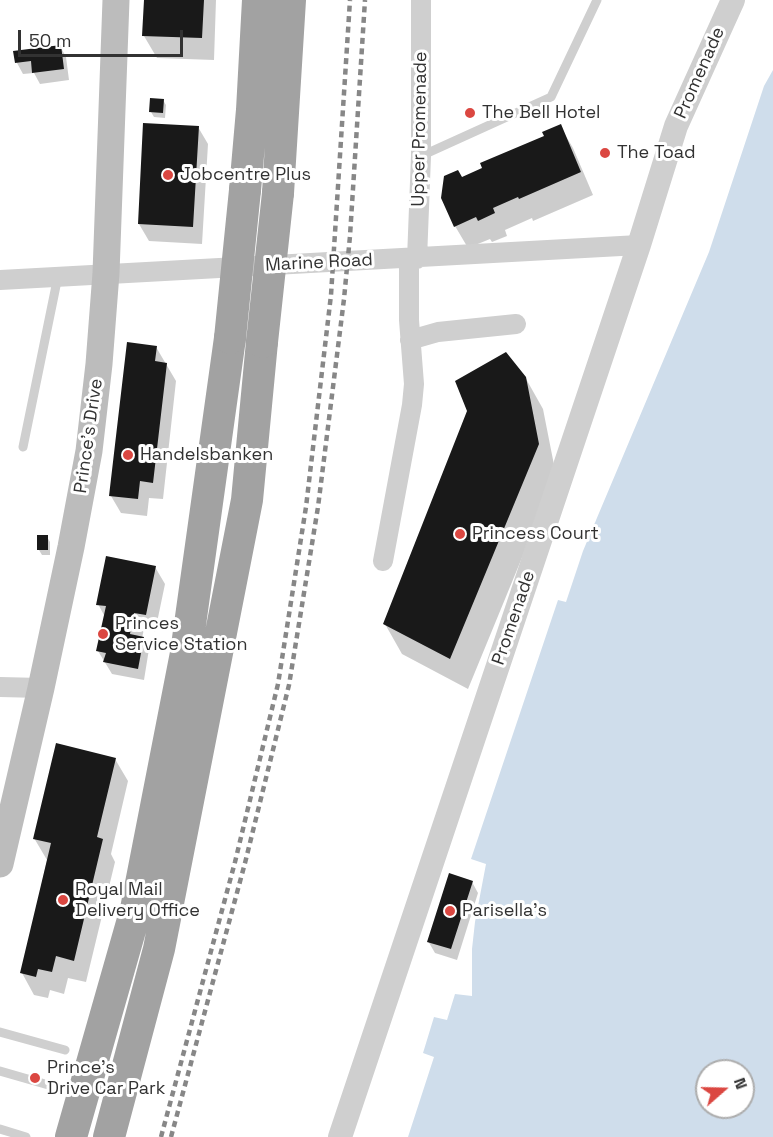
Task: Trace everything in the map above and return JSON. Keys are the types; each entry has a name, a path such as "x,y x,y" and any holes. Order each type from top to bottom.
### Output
{"highway":[{"path":"240,0 252,110"},
{"path":"71,1137 136,909 186,653 230,338 252,110 258,0"},
{"path":"109,1137 159,948 247,500 278,194 291,0"}],"main road":[{"name":"Prince's Drive","path":"0,864 41,688 89,451 106,273 116,0"}],"street":[{"name":"Upper Promenade","path":"383,561 414,384 410,340 413,259 422,156 421,0"},
{"name":"Promenade","path":"340,1137 639,245 676,126 733,0"},
{"name":"Marine Road","path":"0,280 639,245"},
{"path":"410,340 438,332 516,324"},
{"path":"0,687 41,688"}],"lane":[{"path":"422,156 551,97 597,0"},
{"path":"23,447 58,276"},
{"path":"0,1032 65,1050"},
{"path":"0,1071 52,1086"},
{"path":"0,1129 26,1137"}],"water":[{"path":"773,70 773,1137 408,1137 434,1057 423,1053 434,1017 447,1020 455,994 472,996 472,949 486,864 471,859 558,600 566,602 583,551 709,252 764,86"}],"building":[{"path":"144,0 204,0 202,38 142,36"},
{"path":"61,45 64,69 32,73 31,61 15,63 13,51"},
{"path":"150,98 164,99 163,113 149,112"},
{"name":"Jobcentre Plus","path":"143,123 199,126 193,227 138,224"},
{"path":"561,124 581,172 493,208 495,213 478,221 476,217 454,227 441,198 444,176 458,170 462,177 482,168 480,163 544,136 542,132"},
{"path":"127,342 157,346 155,361 167,363 153,483 140,481 138,499 109,496"},
{"name":"Princess Court","path":"506,352 526,377 539,444 450,659 383,624 467,411 455,381"},
{"path":"37,535 48,535 48,550 37,550"},
{"path":"106,556 156,566 146,615 134,613 130,634 144,637 138,669 103,662 106,653 96,651 106,606 96,605"},
{"name":"Royal Mail Delivery Office","path":"56,743 116,758 97,837 103,839 74,961 56,956 52,972 38,969 36,977 20,973 51,843 33,839"},
{"name":"Parisella's","path":"449,873 473,881 451,949 427,942"}],"railway":[{"path":"161,1137 235,862 278,684 306,507 331,295 350,0"},
{"path":"171,1137 245,863 289,685 318,507 344,299 365,0"}],"place":[{"name":"The Bell Hotel","path":"470,113"},
{"name":"The Toad","path":"605,153"},
{"name":"Jobcentre Plus","path":"168,175"},
{"name":"Handelsbanken","path":"128,455"},
{"name":"Princess Court","path":"460,534"},
{"name":"Princes Service Station","path":"103,634"},
{"name":"Royal Mail Delivery Office","path":"63,900"},
{"name":"Parisella's","path":"450,911"},
{"name":"Prince's Drive Car Park","path":"35,1078"}]}
